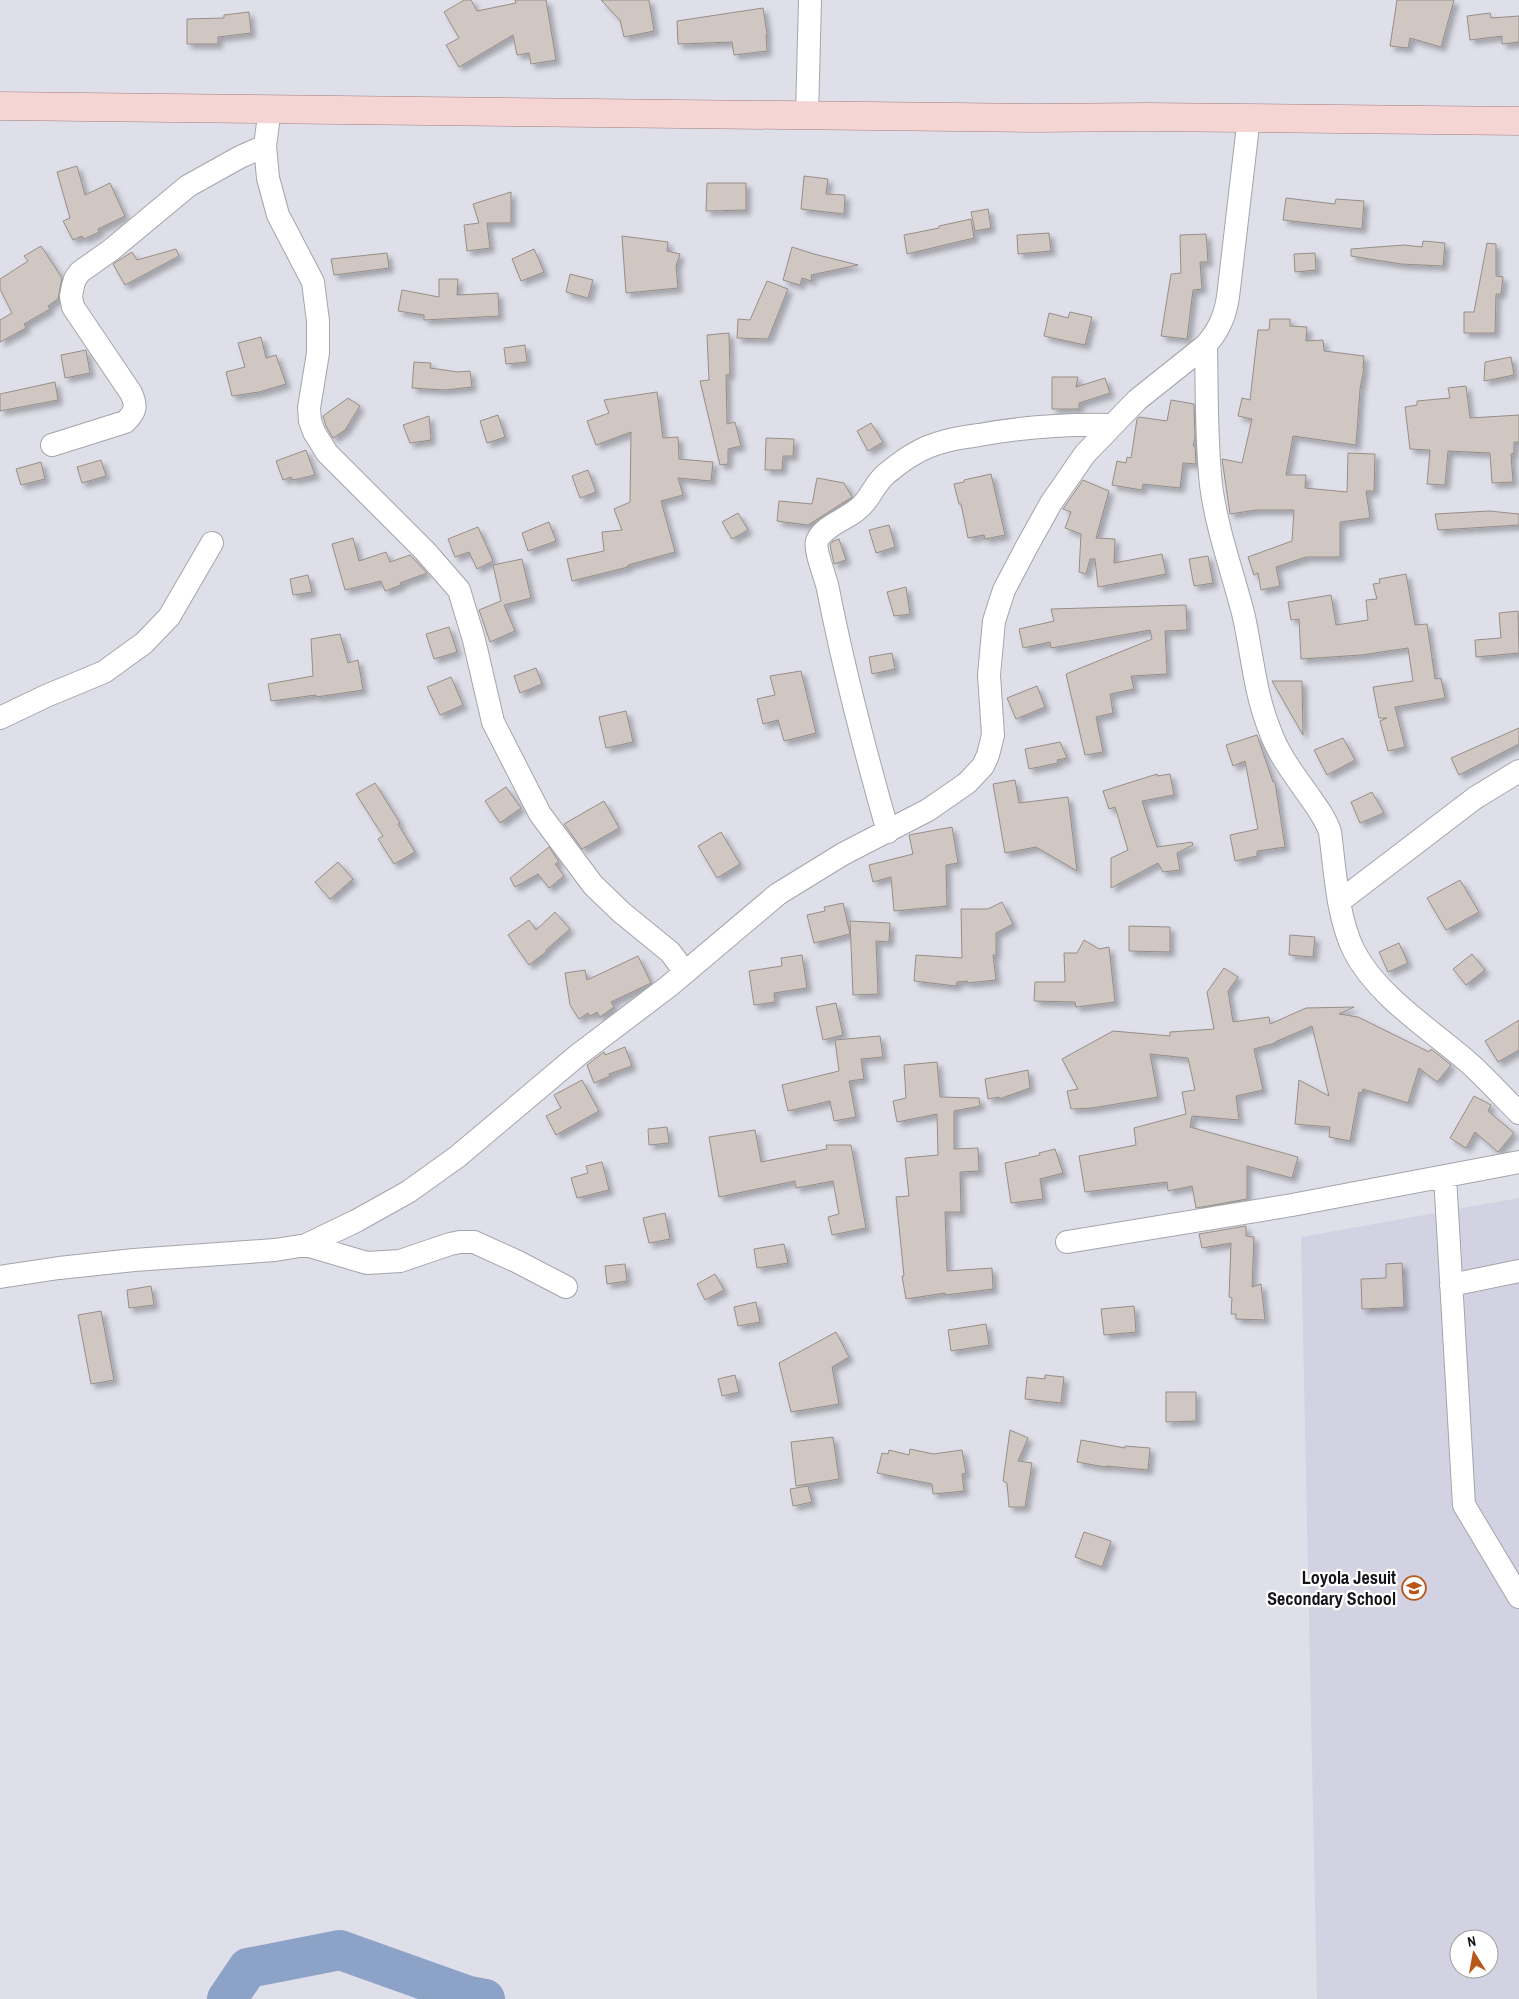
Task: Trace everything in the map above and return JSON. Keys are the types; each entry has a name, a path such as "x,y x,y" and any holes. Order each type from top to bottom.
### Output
{"main road":[{"path":"0,106 1032,118 1249,117 1345,120 1519,121"}],"street":[{"path":"807,115 810,0"},
{"path":"270,108 266,146 268,178 278,215 313,282 318,321 318,353 308,408 314,432 327,453 446,573 459,590 474,640 493,722 540,814 594,885 621,912 670,952 685,972"},
{"path":"0,1277 59,1268 134,1260 256,1252 306,1245 356,1221 408,1192 457,1157 778,894 843,854 928,810 967,783 983,766 994,735 989,674 991,643 994,622 1004,590 1052,504 1085,454 1137,400 1206,345 1215,335 1224,318 1249,117"},
{"path":"52,446 126,422 134,414 136,403 132,393 73,307 71,296 75,279 80,272 111,250 188,186 240,157 266,146"},
{"path":"1206,345 1208,445 1211,486 1221,539 1243,616 1268,728 1291,770 1326,821 1330,832 1340,902 1347,933 1354,950 1368,974 1402,1006 1468,1062 1519,1113"},
{"path":"888,832 845,673 825,575 816,548 817,542 828,529 860,508 872,489 887,473 914,454 935,444 1016,428 1065,424 1111,425"},
{"path":"0,718 46,696 104,672 144,643 169,617 212,543"},
{"path":"1340,902 1475,798 1519,771"},
{"path":"1067,1242 1292,1205 1519,1162"},
{"path":"1445,1176 1464,1505 1519,1597"},
{"path":"306,1245 367,1263 400,1260 450,1244 474,1242 566,1287"},
{"path":"1451,1285 1519,1272"}],"shaded area":[{"name":"Loyola Jesuit Secondary School","path":"1519,1198 1519,1999 1317,1999 1301,1237"}],"building":[{"path":"464,0 471,0 477,11 516,3 515,0 546,0 556,60 531,64 529,53 517,55 513,35 459,67 446,45 459,38 444,12"},
{"path":"601,0 649,0 654,31 624,37 620,20"},
{"path":"1397,0 1454,0 1441,47 1410,38 1408,48 1390,46"},
{"path":"763,8 767,34 767,51 734,55 732,42 678,44 677,21"},
{"path":"249,12 251,33 218,37 218,44 187,44 187,19 224,18 224,15"},
{"path":"1490,13 1491,18 1519,16 1519,42 1502,44 1502,36 1470,40 1467,16"},
{"path":"77,166 85,195 110,183 125,216 98,229 99,232 84,239 82,236 73,240 63,221 70,218 57,172"},
{"path":"804,176 828,179 826,194 845,195 844,214 801,209"},
{"path":"707,183 746,183 746,210 706,211"},
{"path":"511,192 511,223 487,223 490,248 467,251 464,225 479,223 473,204"},
{"path":"1286,198 1335,204 1336,199 1364,201 1362,229 1283,220"},
{"path":"988,209 991,228 975,231 971,212"},
{"path":"971,219 974,238 907,254 904,235"},
{"path":"1049,233 1051,251 1018,254 1017,235"},
{"path":"1206,234 1208,262 1200,262 1202,289 1193,290 1187,339 1161,336 1171,274 1181,273 1180,235"},
{"path":"622,236 668,242 667,251 680,254 676,266 678,288 626,293"},
{"path":"1423,241 1445,243 1443,266 1401,264 1351,256 1351,249 1404,245 1422,247"},
{"path":"1487,243 1496,244 1496,276 1503,277 1501,294 1496,294 1495,333 1464,333 1464,312 1474,312"},
{"path":"41,246 62,278 58,299 48,306 50,309 24,324 26,328 0,342 0,320 12,313 0,289 0,279 28,261 24,256"},
{"path":"792,247 858,265 811,275 812,281 802,278 800,285 783,280"},
{"path":"176,249 179,256 125,285 113,264 132,252 137,260"},
{"path":"534,249 544,272 521,281 512,259"},
{"path":"387,253 389,268 334,275 331,259"},
{"path":"1315,253 1316,270 1295,272 1294,254"},
{"path":"570,274 593,280 588,298 566,292"},
{"path":"439,279 458,279 457,295 498,293 499,316 424,320 424,315 398,311 402,290 439,297"},
{"path":"767,281 788,289 768,339 737,338 738,319 750,320"},
{"path":"1070,312 1092,317 1085,345 1044,336 1049,313 1068,318"},
{"path":"1270,319 1290,319 1290,326 1307,327 1306,341 1323,340 1324,351 1364,356 1356,445 1293,436 1286,475 1306,475 1305,488 1347,492 1348,453 1375,454 1374,491 1366,491 1370,518 1340,522 1340,557 1306,557 1276,567 1280,586 1261,590 1258,573 1254,575 1248,557 1292,541 1294,510 1256,510 1230,514 1222,459 1242,463 1252,419 1238,416 1242,398 1250,400 1258,330 1269,330"},
{"path":"729,333 730,374 726,375 727,424 735,422 741,446 728,449 728,464 720,465 700,381 709,380 707,335"},
{"path":"261,337 266,358 276,355 286,384 259,392 232,396 226,372 245,367 238,343"},
{"path":"525,345 527,362 506,364 504,348"},
{"path":"86,350 90,373 65,378 61,355"},
{"path":"1511,357 1514,375 1484,381 1485,362"},
{"path":"414,362 431,363 430,368 458,372 470,371 472,387 445,390 412,388"},
{"path":"1052,377 1078,377 1076,387 1105,378 1110,393 1079,403 1079,409 1052,409"},
{"path":"55,382 58,400 0,411 0,394"},
{"path":"1466,386 1470,418 1519,415 1519,442 1514,442 1514,453 1511,454 1513,482 1492,483 1490,453 1448,451 1445,485 1427,484 1430,450 1410,449 1405,407 1417,405 1417,401 1450,398 1448,388"},
{"path":"657,392 663,438 678,437 679,459 713,462 711,481 678,478 683,495 661,501 675,552 628,565 628,567 572,581 567,559 604,551 602,532 622,530 614,509 630,502 631,432 596,445 587,421 609,413 604,400"},
{"path":"348,398 360,406 345,430 333,438 323,416"},
{"path":"1171,400 1194,404 1195,438 1193,446 1195,446 1196,464 1183,463 1180,488 1143,484 1142,490 1112,485 1117,461 1126,463 1127,457 1131,458 1137,419 1139,417 1167,421"},
{"path":"498,415 505,437 487,443 480,421"},
{"path":"429,416 431,440 410,443 403,425"},
{"path":"871,423 883,442 868,451 857,431"},
{"path":"766,438 794,439 793,456 783,456 782,470 765,470"},
{"path":"306,450 315,475 293,480 291,477 283,480 276,461"},
{"path":"101,460 106,476 82,483 77,467"},
{"path":"41,462 45,479 21,485 16,469"},
{"path":"588,470 596,492 580,498 572,476"},
{"path":"991,474 1005,535 985,539 984,535 968,538 961,504 959,504 954,484"},
{"path":"817,478 844,483 852,497 808,525 777,521 779,501 812,504"},
{"path":"1083,480 1109,491 1096,538 1115,539 1114,563 1162,554 1166,574 1098,587 1095,559 1090,559 1086,574 1079,572 1081,534 1065,528 1071,512 1063,509"},
{"path":"1489,511 1519,514 1519,525 1438,530 1435,514"},
{"path":"738,513 748,530 732,539 722,522"},
{"path":"549,522 556,541 528,551 522,533"},
{"path":"889,525 895,547 876,553 869,530"},
{"path":"478,527 493,561 477,569 469,552 455,557 448,539"},
{"path":"353,538 359,561 386,552 390,562 410,555 427,573 385,591 381,581 345,590 332,544"},
{"path":"839,539 846,560 834,564 830,545 833,541"},
{"path":"1208,556 1213,583 1194,586 1189,559"},
{"path":"522,559 531,598 504,605 515,631 490,642 479,610 501,601 493,565"},
{"path":"1406,574 1415,625 1427,624 1435,679 1441,678 1445,698 1395,707 1405,747 1388,751 1380,721 1387,718 1379,718 1373,687 1413,681 1408,648 1361,655 1301,659 1299,619 1291,620 1288,602 1331,595 1336,625 1368,620 1366,600 1377,599 1373,584 1380,583 1379,579"},
{"path":"308,575 312,592 293,595 290,579"},
{"path":"906,587 910,614 894,616 887,592"},
{"path":"1186,605 1187,630 1165,631 1167,674 1131,676 1134,689 1110,694 1113,713 1096,717 1103,752 1085,755 1066,674 1152,639 1150,630 1051,648 1050,642 1023,648 1019,629 1054,621 1051,609"},
{"path":"1518,611 1519,653 1476,657 1475,640 1501,638 1499,613"},
{"path":"449,627 457,652 434,659 426,634"},
{"path":"340,634 348,663 358,660 363,690 271,701 268,684 313,676 311,639"},
{"path":"892,653 895,669 872,674 869,657"},
{"path":"536,668 542,684 520,693 514,676"},
{"path":"801,671 816,733 784,741 778,720 763,724 757,699 775,695 770,676"},
{"path":"451,677 463,705 440,715 427,687"},
{"path":"1272,681 1302,681 1303,735"},
{"path":"1037,686 1045,707 1016,719 1007,698"},
{"path":"626,711 633,742 606,748 599,717"},
{"path":"1519,728 1519,744 1459,775 1451,758"},
{"path":"1257,735 1273,782 1275,782 1285,847 1257,851 1257,856 1235,861 1230,835 1258,829 1245,761 1233,766 1226,745"},
{"path":"1343,738 1355,760 1327,775 1314,750"},
{"path":"1060,742 1067,758 1057,760 1058,763 1029,769 1025,749"},
{"path":"1157,774 1157,776 1170,774 1174,795 1142,801 1157,847 1192,842 1193,845 1177,853 1180,870 1163,872 1158,863 1111,888 1111,858 1128,850 1115,807 1109,809 1103,791"},
{"path":"1015,780 1019,803 1068,797 1077,871 1036,847 1005,853 993,784"},
{"path":"375,783 400,823 398,824 415,852 394,864 378,839 383,836 356,794"},
{"path":"506,787 521,808 500,823 485,801"},
{"path":"1372,792 1384,813 1360,823 1351,802"},
{"path":"604,801 619,828 582,849 564,824"},
{"path":"952,827 958,863 946,865 947,906 894,911 891,877 873,882 869,865 913,854 909,835"},
{"path":"721,832 740,864 717,878 698,846"},
{"path":"549,847 559,862 555,864 564,876 549,888 538,874 515,887 510,878"},
{"path":"338,862 353,879 330,899 315,882"},
{"path":"1460,880 1479,912 1446,930 1427,898"},
{"path":"1002,902 1013,924 996,933 996,955 993,955 996,980 968,983 967,981 957,982 956,986 914,981 916,955 962,958 961,909 988,909"},
{"path":"843,903 850,934 814,943 807,915 825,911 824,907"},
{"path":"555,912 570,929 529,965 508,935 529,920 536,930"},
{"path":"850,921 890,923 889,942 876,941 878,994 853,995"},
{"path":"1129,926 1170,927 1170,952 1129,951"},
{"path":"1290,935 1315,937 1313,957 1289,955"},
{"path":"1084,940 1099,949 1109,947 1115,1002 1076,1007 1075,1002 1034,1001 1035,982 1065,982 1064,953 1077,953"},
{"path":"1399,943 1408,963 1388,972 1379,952"},
{"path":"1472,954 1485,970 1466,985 1453,969"},
{"path":"802,955 807,988 774,993 775,1002 754,1005 749,971 782,966 781,958"},
{"path":"638,956 651,983 611,1002 614,1007 600,1017 597,1012 590,1016 588,1013 579,1019 570,1005 565,973 585,970 587,980"},
{"path":"1224,968 1238,977 1228,991 1233,1022 1269,1017 1270,1024 1306,1008 1354,1007 1339,1014 1358,1017 1429,1052 1431,1049 1451,1065 1437,1082 1419,1068 1408,1103 1363,1089 1362,1093 1359,1092 1350,1141 1329,1137 1330,1127 1295,1124 1299,1080 1329,1096 1312,1026 1275,1043 1254,1049 1263,1090 1236,1096 1239,1120 1192,1116 1190,1127 1298,1157 1292,1178 1247,1166 1247,1199 1196,1208 1192,1186 1168,1191 1167,1182 1085,1192 1079,1156 1136,1145 1134,1128 1186,1114 1182,1092 1195,1090 1188,1058 1150,1054 1158,1097 1092,1108 1071,1109 1067,1091 1078,1089 1062,1059 1113,1031 1170,1036 1170,1032 1214,1029 1207,992"},
{"path":"836,1003 843,1035 823,1040 816,1007"},
{"path":"1519,1020 1519,1050 1498,1062 1485,1041"},
{"path":"880,1036 883,1057 861,1059 864,1079 849,1081 856,1117 834,1121 830,1101 788,1111 782,1085 839,1071 835,1040"},
{"path":"625,1047 632,1066 609,1074 610,1076 594,1083 587,1065 604,1052 605,1055"},
{"path":"937,1062 940,1097 979,1098 980,1106 954,1111 954,1149 978,1148 979,1171 960,1172 961,1212 945,1212 947,1271 992,1268 993,1289 946,1295 945,1293 906,1299 902,1276 904,1276 896,1197 909,1196 905,1158 938,1155 937,1114 897,1122 893,1101 906,1098 904,1065"},
{"path":"1028,1070 1030,1088 999,1099 999,1097 988,1099 985,1079"},
{"path":"582,1080 599,1111 556,1135 546,1116 561,1108 554,1095"},
{"path":"1474,1096 1491,1105 1488,1111 1514,1133 1498,1152 1475,1132 1466,1148 1450,1138"},
{"path":"667,1127 669,1143 649,1145 648,1129"},
{"path":"755,1130 761,1162 827,1149 826,1145 851,1145 866,1228 832,1235 828,1217 839,1214 833,1181 796,1188 795,1181 719,1197 709,1137"},
{"path":"1055,1149 1063,1173 1040,1179 1043,1199 1011,1203 1005,1163 1040,1155 1039,1153"},
{"path":"602,1162 609,1190 577,1198 571,1178 588,1173 586,1166"},
{"path":"665,1213 670,1239 649,1243 643,1218"},
{"path":"1246,1226 1246,1236 1254,1237 1252,1287 1261,1284 1265,1320 1236,1319 1236,1314 1231,1314 1232,1298 1229,1297 1231,1243 1202,1248 1199,1234"},
{"path":"784,1244 788,1263 757,1268 754,1249"},
{"path":"1402,1263 1404,1307 1362,1309 1361,1279 1386,1278 1386,1264"},
{"path":"625,1264 627,1281 607,1284 605,1266"},
{"path":"715,1274 724,1290 705,1300 697,1284"},
{"path":"151,1286 154,1305 129,1308 127,1290"},
{"path":"756,1302 760,1322 738,1326 734,1307"},
{"path":"1134,1306 1136,1332 1104,1335 1101,1309"},
{"path":"101,1311 114,1380 91,1384 78,1315"},
{"path":"986,1324 989,1345 951,1351 948,1330"},
{"path":"836,1332 849,1357 832,1367 839,1404 791,1412 779,1363"},
{"path":"735,1375 739,1392 722,1396 718,1379"},
{"path":"1045,1375 1064,1377 1061,1403 1025,1399 1027,1377 1045,1379"},
{"path":"1166,1392 1196,1392 1196,1421 1166,1422"},
{"path":"1010,1430 1028,1438 1018,1461 1032,1463 1025,1507 1009,1507 1007,1483 1003,1481"},
{"path":"833,1437 839,1479 796,1486 791,1442"},
{"path":"1081,1440 1125,1448 1125,1446 1150,1448 1148,1470 1105,1467 1077,1462"},
{"path":"910,1449 933,1454 962,1450 966,1473 962,1474 964,1491 933,1494 932,1484 877,1473 882,1453 888,1454 889,1450 909,1455"},
{"path":"808,1486 812,1502 793,1506 790,1489"},
{"path":"1084,1532 1111,1541 1102,1567 1075,1557"}],"waterway":[{"path":"227,1999 248,1968 340,1950 469,1996 485,1999"}],"place":[{"name":"Loyola Jesuit Secondary School","path":"1414,1588"}]}
